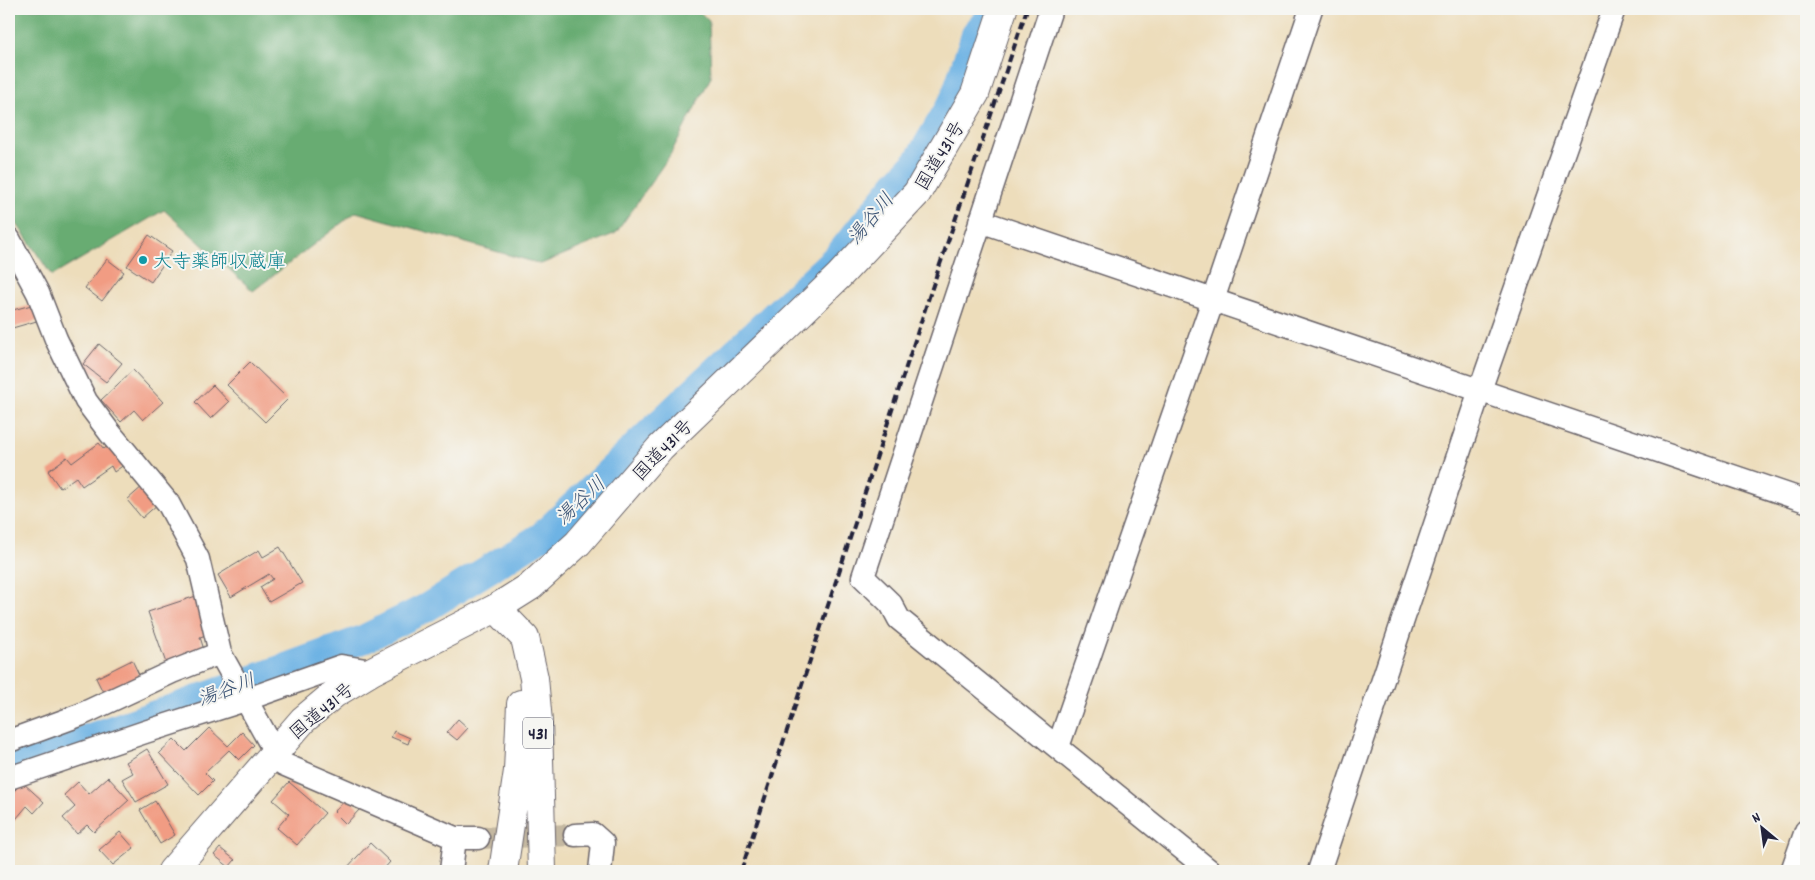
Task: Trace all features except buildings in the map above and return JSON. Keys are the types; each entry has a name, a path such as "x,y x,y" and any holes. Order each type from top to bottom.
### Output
{"highway":[{"name":"国道431号","path":"172,871 303,720 334,694 372,671 496,608 531,586 578,543 660,448 839,276 917,193 975,94 1003,9"},
{"name":"431","path":"496,608 512,654 520,687 521,720 518,771 503,871"},
{"name":"431","path":"496,608 525,638 534,678 538,722 542,871"}],"street":[{"path":"1052,9 863,577 891,604 900,620 1210,871"},
{"path":"1058,747 1213,300 1311,9"},
{"path":"1319,871 1480,390 1614,9"},
{"path":"980,221 1806,501"},
{"path":"9,239 38,293 56,339 86,401 168,503 198,559 220,653 245,700 284,764 455,838 478,838"},
{"path":"9,741 80,715 172,672 220,653"},
{"path":"9,778 245,700 341,666 372,671"},
{"path":"1792,871 1806,831"},
{"path":"575,835 594,834 602,843 600,871"},
{"path":"451,871 455,838"}],"green space":[{"path":"9,9 697,9 709,21 711,77 670,155 616,233 541,264 356,212 253,291 164,210 52,276 9,212"}],"waterway":[{"name":"湯谷川","path":"9,766 364,639 426,608 542,536 839,255 897,183 918,161 954,100 976,33 986,22"}],"tunnel":[{"path":"478,838 575,835"}],"railway":[{"path":"741,871 931,291 1027,9"}],"place":[{"name":"大寺薬師収蔵庫","path":"143,260"}]}
